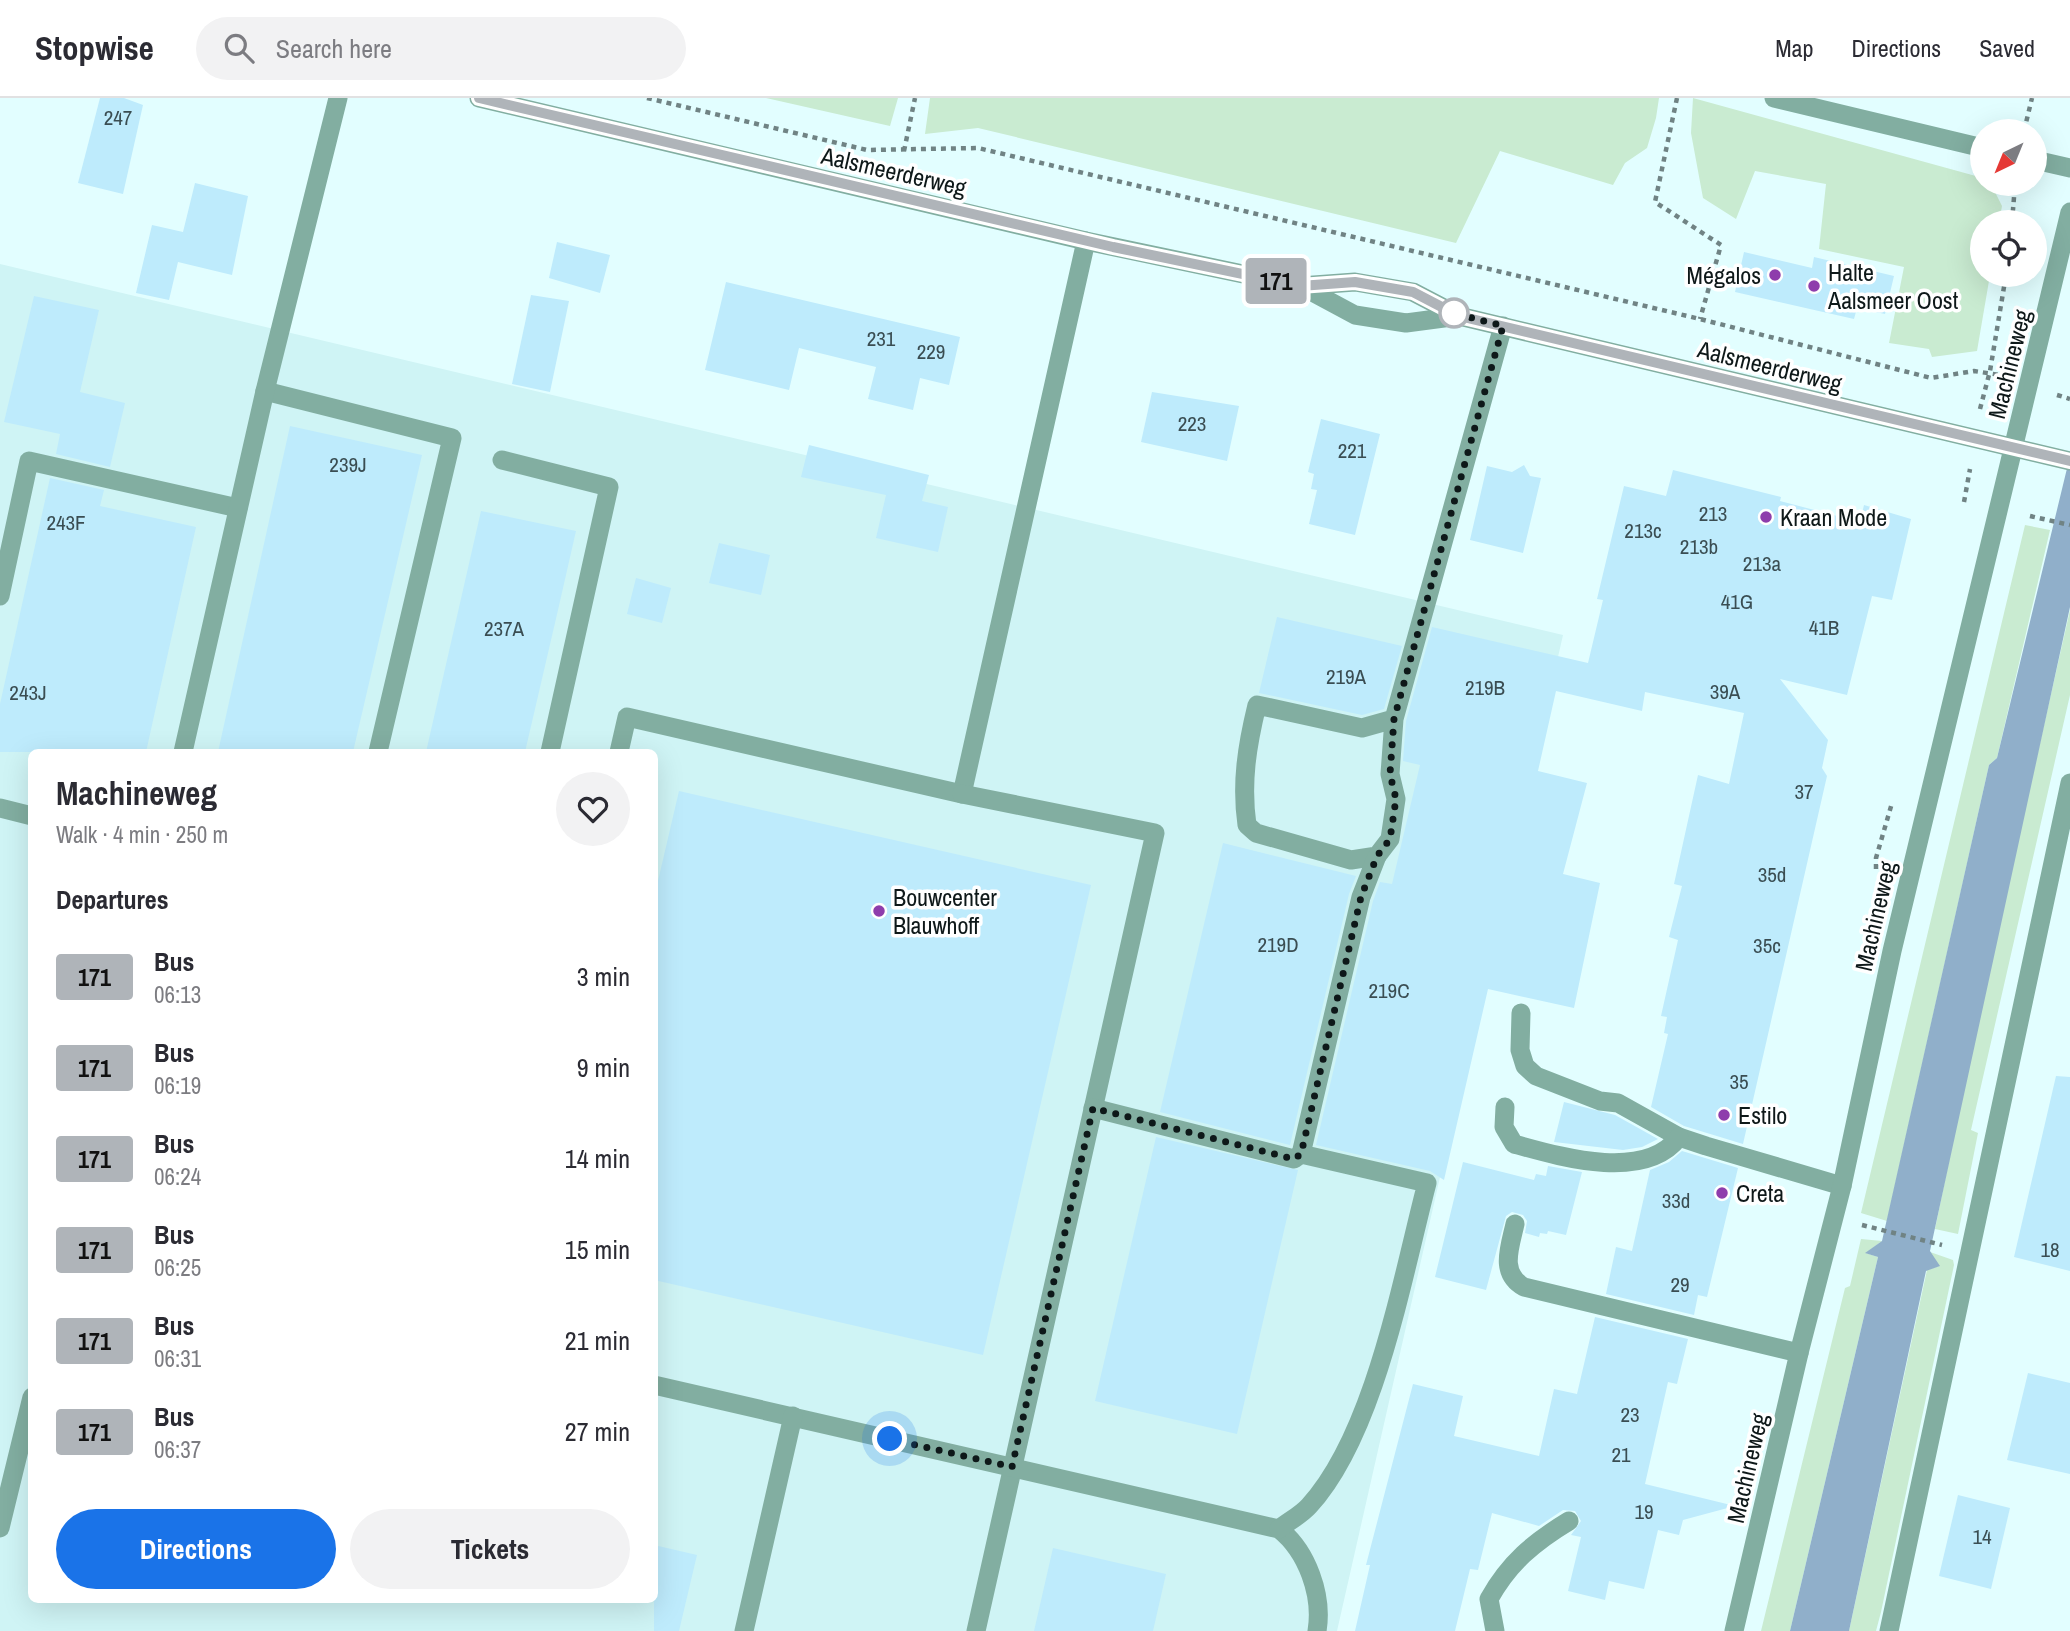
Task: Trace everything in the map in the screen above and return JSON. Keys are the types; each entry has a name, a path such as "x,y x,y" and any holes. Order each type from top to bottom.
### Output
{"street":[{"path":"184,749 265,391 338,98"},
{"name":"Aalsmeerderweg","path":"479,98 1086,241 1300,286 1355,315 1406,323 1459,316"},
{"path":"1774,98 1970,145"},
{"path":"2048,163 2070,168"},
{"name":"Machineweg","path":"1734,1631 1799,1353 1842,1186 1892,951 2070,212"},
{"path":"962,794 1086,241"},
{"name":"Aalsmeerderweg","path":"1300,286 1355,282 1413,292 1459,316 2061,459"},
{"path":"1093,1108 1294,1159 1301,1154 1361,897 1377,856 1390,839 1396,799 1390,774 1394,719 1503,326"},
{"path":"265,391 452,438 380,749"},
{"path":"502,460 609,486 551,749"},
{"path":"0,596 29,461 238,508"},
{"path":"1377,856 1351,859 1256,833 1247,825 1242,794 1247,746 1257,705 1362,728 1394,719"},
{"path":"620,749 627,716 962,794 1155,833 976,1631"},
{"path":"1889,1631 2070,783"},
{"path":"0,808 28,815"},
{"path":"1521,1013 1520,1050 1525,1066 1536,1076 1600,1101 1618,1102 1679,1137 1842,1186"},
{"path":"1505,1107 1504,1128 1514,1144 1556,1156 1635,1163 1669,1150 1679,1137"},
{"path":"1279,1528 1309,1507 1337,1464 1368,1404 1427,1183 1301,1154"},
{"path":"1515,1224 1508,1257 1509,1270 1516,1282 1524,1287 1799,1353"},
{"path":"658,1386 1279,1528 1294,1540 1316,1592 1317,1631"},
{"path":"0,1528 28,1412"},
{"path":"744,1631 793,1416"},
{"path":"1495,1631 1489,1599 1503,1574 1533,1543 1569,1521"}],"path":[{"path":"647,98 867,150 978,148 1700,319 1721,245 1654,202 1677,98"},
{"path":"904,151 915,98"},
{"path":"2027,119 2032,98"},
{"name":"Machineweg","path":"1700,319 1931,378 1990,371 2004,287"},
{"path":"2032,516 2070,525"},
{"path":"1871,1227 1942,1246"}],"shaded area":[{"path":"0,264 1563,635 1337,1631 0,1631"},
{"path":"2070,456 2070,607 1930,1251 1940,1266 1926,1271 1849,1631 1790,1631 1878,1257 1865,1253 1882,1241 1989,765 1997,758"}],"green space":[{"path":"766,98 898,98 890,126"},
{"path":"930,98 1659,98 1647,148 1625,163 1613,185 1500,151 1456,243 978,128 925,134"},
{"path":"1693,98 1970,174 1970,196 1997,196 2002,206 2001,210 1970,210 1970,287 1988,287 1977,351 1932,357 1929,349 1889,343 1904,267 1819,249 1826,184 1755,171 1736,219 1703,198 1691,133"},
{"path":"2025,525 2050,530 1997,758 1989,765 1887,1221 1861,1213"},
{"path":"2070,610 2070,695 1971,1130 1978,1133 1958,1234 1935,1229 1984,991"},
{"path":"1861,1239 1882,1241 1866,1253 1878,1257 1790,1631 1761,1631 1845,1288 1850,1286"},
{"path":"1930,1252 1953,1260 1954,1265 1881,1612 1876,1631 1849,1631 1927,1270 1939,1266"}],"building":[{"path":"100,98 124,98 143,105 123,194 78,183"},
{"path":"195,183 248,196 232,275 178,262 169,300 136,293 152,225 183,232"},
{"path":"557,242 610,255 600,293 549,278"},
{"name":"Halte Aalsmeer Oost","path":"1744,252 1812,268 1814,257 1894,276 1885,314 1857,308 1854,319 1735,292"},
{"path":"726,282 960,337 949,385 920,378 913,410 868,399 876,367 799,348 789,390 705,370"},
{"path":"531,295 569,301 550,392 512,384"},
{"path":"34,296 99,310 80,392 125,403 110,467 56,454 60,434 4,422"},
{"path":"1152,392 1239,406 1227,461 1141,442"},
{"path":"1321,419 1380,434 1355,535 1309,524 1317,490 1311,489 1314,474 1308,472"},
{"path":"290,426 422,455 354,749 219,749"},
{"path":"809,445 929,475 922,501 948,507 938,552 876,538 886,495 801,477"},
{"path":"1524,465 1530,476 1541,478 1523,553 1470,540 1487,466 1512,472"},
{"path":"1673,470 1781,497 1780,501 1860,522 1864,505 1911,519 1892,600 1872,596 1847,695 1780,679 1828,740 1822,768 1827,776 1743,1144 1684,1126 1651,1107 1668,1034 1664,1033 1667,1017 1661,1016 1678,940 1669,937 1682,886 1674,884 1698,775 1729,784 1744,713 1645,692 1642,711 1556,691 1538,771 1587,783 1563,874 1600,883 1574,1008 1488,989 1444,1180 1430,1171 1316,1145 1373,901 1380,882 1392,884 1420,765 1403,761 1406,721 1432,627 1588,663 1603,600 1597,599 1624,486 1666,496"},
{"path":"50,478 104,490 100,506 196,527 147,749 28,749 28,752 0,752 0,704"},
{"path":"481,511 576,531 526,749 427,749"},
{"path":"719,543 770,555 761,595 709,583"},
{"path":"636,578 671,588 662,623 627,614"},
{"path":"1277,617 1402,646 1384,709 1362,715 1259,693"},
{"path":"679,791 1091,885 983,1355 658,1281 658,881"},
{"path":"1223,843 1356,876 1349,894 1290,1145 1160,1112"},
{"path":"2056,1076 2070,1077 2070,1271 2014,1257"},
{"path":"1564,1102 1615,1115 1658,1139 1642,1147 1623,1150 1554,1142"},
{"path":"1156,1137 1298,1170 1237,1434 1095,1401"},
{"path":"1682,1151 1738,1168 1707,1297 1698,1295 1694,1315 1606,1294 1616,1247 1632,1251 1650,1170 1669,1162"},
{"path":"1463,1162 1534,1180 1536,1174 1546,1176 1548,1166 1582,1172 1566,1235 1548,1231 1547,1234 1540,1233 1539,1237 1525,1233 1527,1221 1523,1215 1512,1212 1506,1216 1486,1290 1435,1277"},
{"path":"1595,1317 1688,1339 1677,1384 1668,1382 1645,1484 1735,1506 1683,1520 1679,1535 1658,1530 1644,1589 1609,1581 1605,1600 1568,1591 1581,1537 1571,1535 1581,1521 1575,1511 1563,1510 1539,1526 1492,1513 1478,1570 1470,1569 1455,1631 1355,1631 1370,1565 1366,1565 1413,1384 1463,1396 1454,1436 1539,1456 1554,1389 1577,1394"},
{"path":"2028,1373 2070,1383 2070,1474 2007,1460"},
{"path":"1958,1495 2010,1508 1991,1589 1939,1576"},
{"path":"658,1546 697,1555 679,1631 654,1631 654,1603 658,1603"},
{"path":"1053,1548 1166,1574 1153,1631 1034,1631"}],"bus line":[{"name":"171","path":"479,98 1086,241 1300,286 1355,282 1413,292 1459,316 2070,461"}],"place":[{"name":"Mégalos","path":"1775,275"},
{"name":"Halte Aalsmeer Oost","path":"1814,286"},
{"name":"Kraan Mode","path":"1766,517"},
{"name":"Bouwcenter Blauwhoff","path":"879,911"},
{"name":"Estilo","path":"1724,1115"},
{"name":"Creta","path":"1722,1193"}],"route":[{"path":"890,1439 1012,1467 1093,1108 1294,1159 1301,1154 1361,897 1377,856 1390,839 1396,799 1390,774 1394,719 1503,326 1454,313"}]}
